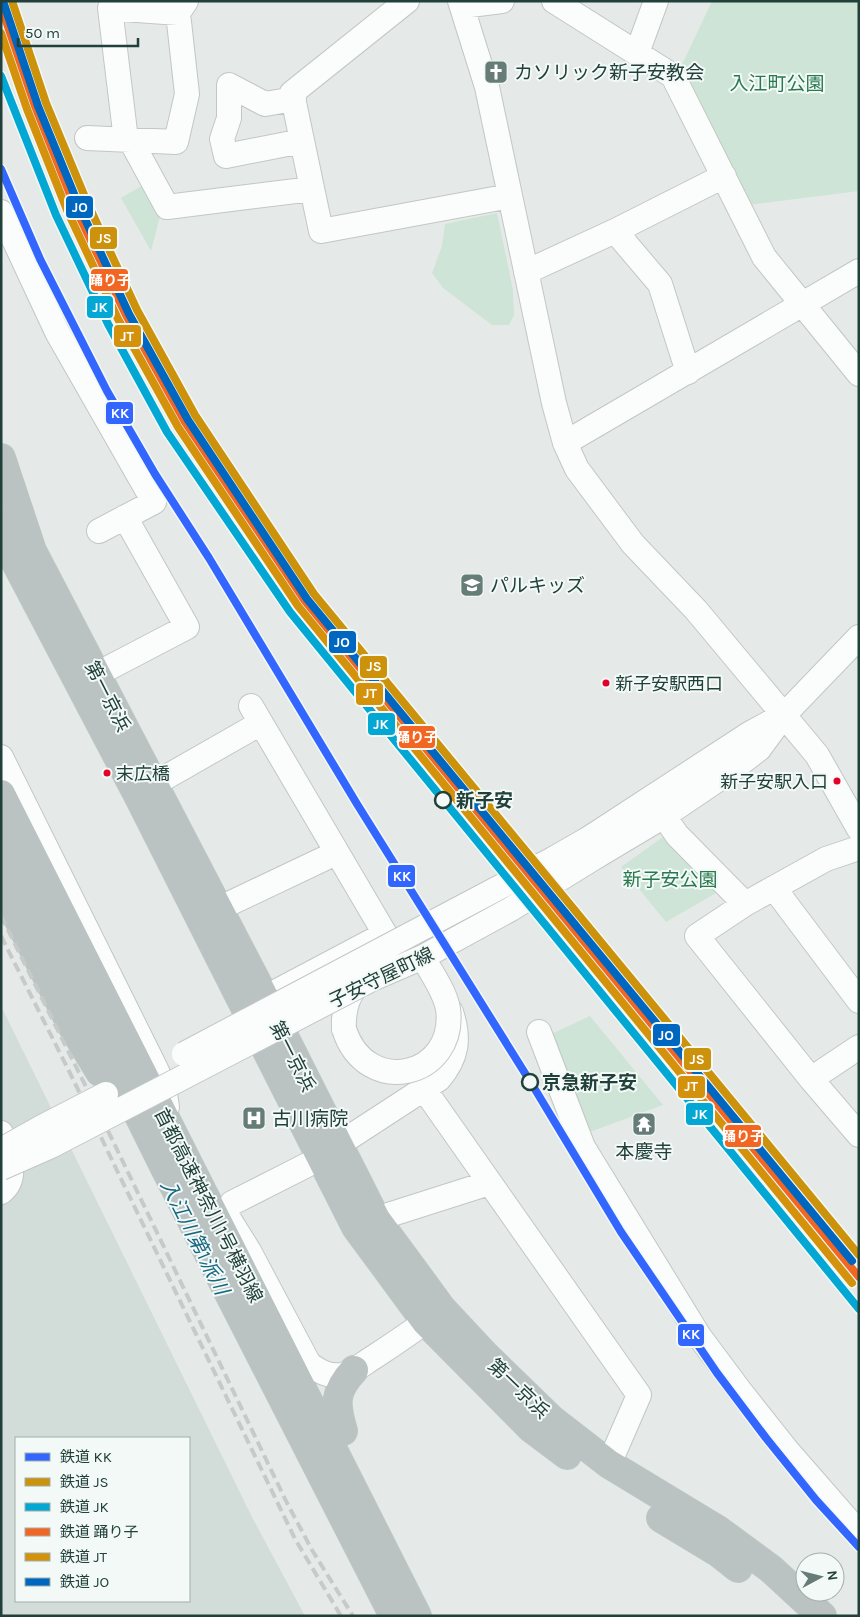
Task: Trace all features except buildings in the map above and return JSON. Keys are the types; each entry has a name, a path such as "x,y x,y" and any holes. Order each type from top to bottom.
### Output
{"highway":[{"name":"第一京浜","path":"1,458 32,551 143,806 329,1151 376,1219 434,1315 485,1355 551,1419 609,1464 718,1530 775,1573 822,1616"},
{"name":"第一京浜","path":"1,525 13,557 154,784 264,998 320,1109 329,1151 356,1227 531,1428 602,1480 719,1553 798,1616"},
{"name":"首都高速神奈川1号横羽線","path":"1,794 417,1616"},
{"name":"首都高速神奈川1号横羽線","path":"1,837 166,1170 394,1616"},
{"path":"1,874 29,924 48,953 88,1008 150,1083"},
{"path":"1,884 71,1024 96,1067 166,1170"},
{"path":"112,1103 317,1502 352,1563 388,1616"},
{"path":"309,1364 433,1616"},
{"path":"343,1431 338,1415 337,1401 339,1390 354,1370"}],"street":[{"path":"408,1 292,93 321,231 510,196"},
{"path":"502,1 461,4 488,87 554,403 565,443 577,469 633,544 696,610 817,755 859,829"},
{"path":"554,1 673,76 764,257 859,374"},
{"path":"637,53 656,1"},
{"path":"87,138 128,140 176,142 187,94 182,7 110,8 128,140 167,207 312,189"},
{"path":"294,99 265,104 229,85 229,118 222,139 226,156 302,141"},
{"path":"526,272 615,231 724,176"},
{"path":"1,212 57,332 154,502 99,531"},
{"path":"615,231 660,284 688,372"},
{"path":"565,443 859,271"},
{"path":"88,679 186,626 125,518"},
{"name":"子安守屋町線","path":"150,1083 184,1054 553,859 592,848 664,816 729,772 759,749 784,715 854,650"},
{"path":"154,784 256,714 385,934 264,998"},
{"name":"子安守屋町線","path":"1,1168 51,1146 112,1103 150,1083 422,957 511,908 749,734 784,715"},
{"path":"1,757 144,1043 150,1083 168,1121 249,1251 309,1364 321,1372 330,1375 342,1375 354,1370 434,1315"},
{"path":"664,816 678,836 745,904"},
{"path":"859,848 826,859 745,904 697,936 811,1079 859,1135"},
{"path":"218,909 336,853"},
{"path":"774,888 859,1001"},
{"path":"232,1203 329,1151 424,1089 438,1079 448,1068 454,1056 456,1040 455,1023 449,1007 446,1001 443,994 435,983 424,974 406,968 386,967 372,972 354,988 346,1002 344,1022 348,1042 364,1062 388,1072 405,1072 414,1069 434,1056 446,1035 449,1020 446,1002 444,996 422,957"},
{"path":"539,1032 583,1147 699,1336 780,1442 859,1533"},
{"path":"144,1043 159,1054 168,1056 184,1054"},
{"path":"811,1079 859,1047"},
{"path":"424,1089 639,1395 609,1464"},
{"name":"子安守屋町線","path":"1,1150 42,1127 112,1103"},
{"path":"320,1109 331,1116 346,1120 378,1119"},
{"path":"1,1133 9,1152 11,1169 11,1182 1,1192"},
{"path":"376,1219 489,1183"}],"shaded area":[{"path":"1,1006 252,1517 305,1616 1,1616"}],"green space":[{"name":"入江町公園","path":"712,1 859,1 859,191 748,205 678,73"},
{"path":"143,185 161,213 151,251 121,198"},
{"path":"497,213 513,290 514,315 509,325 492,325 443,288 432,273 442,246 445,224"},
{"name":"新子安公園","path":"667,834 721,890 666,922 621,867"},
{"path":"590,1016 663,1105 587,1133 547,1036"}],"railway":[{"path":"1,916 111,1137 287,1503 312,1550 353,1616"},
{"path":"1,936 69,1071 295,1539 341,1616"}],"rail line":[{"name":"JS","path":"12,1 46,103 87,202 137,310 195,415 314,594 859,1255"},
{"name":"JO","path":"4,4 38,106 79,206 129,314 188,420 307,599 852,1261"},
{"name":"踊り子","path":"1,6 35,106 75,207 126,315 185,422 305,601 859,1277"},
{"name":"JT","path":"1,33 27,109 67,210 118,319 178,427 298,606 852,1283"},
{"name":"JK","path":"1,76 56,215 108,324 167,432 290,612 859,1309"},
{"name":"KK","path":"1,169 40,259 107,391 155,474 209,558 357,804 533,1086 621,1232 717,1373 766,1438 816,1500 859,1547"}],"place":[{"name":"カソリック新子安教会","path":"496,72"},
{"name":"パルキッズ","path":"472,585"},
{"name":"新子安駅西口","path":"606,683"},
{"name":"末広橋","path":"107,773"},
{"name":"新子安駅入口","path":"837,781"},
{"name":"新子安","path":"443,800"},
{"name":"京急新子安","path":"530,1082"},
{"name":"古川病院","path":"254,1118"},
{"name":"本慶寺","path":"644,1124"}],"water label":[{"name":"入江川第1派川","path":"195,1237"}]}
